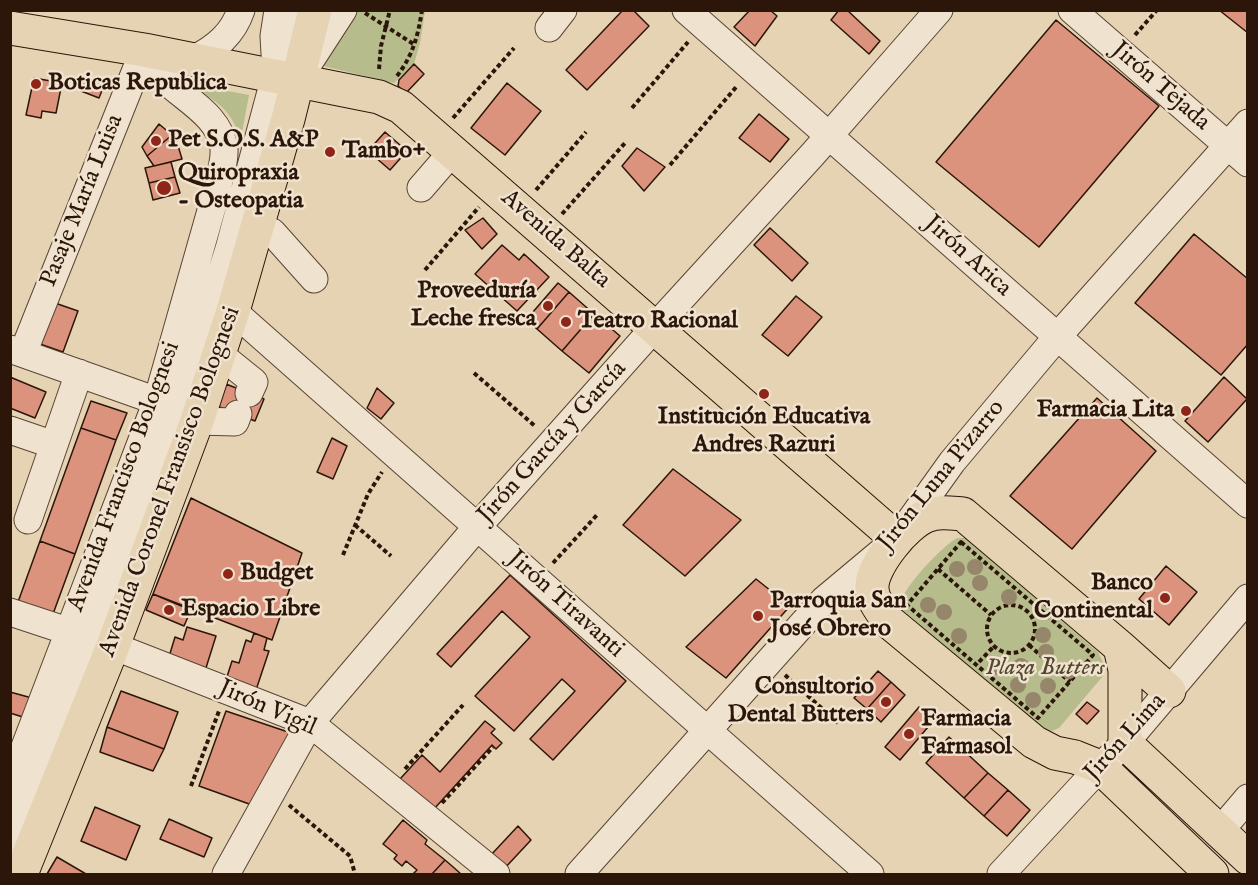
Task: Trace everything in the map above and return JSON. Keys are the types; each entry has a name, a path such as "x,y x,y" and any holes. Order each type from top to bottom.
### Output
{"main road":[{"name":"Avenida Coronel Fransisco Bolognesi","path":"21,874 91,639 197,421 233,311 272,171 283,77 315,10"},
{"name":"Avenida Balta","path":"10,28 144,50 283,77 382,84 402,107 897,539"},
{"path":"272,171 289,133 305,115 336,100 382,84"},
{"path":"1169,691 963,514 945,512 925,516 897,539 874,572 872,588 874,600 888,621 1034,742 1055,753 1075,757 1100,767 1212,874"},
{"path":"1120,647 1125,670 1125,743 1248,858"}],"street":[{"path":"194,59 221,42 232,30 241,10"},
{"path":"278,10 274,36 283,77"},
{"path":"10,841 91,639 184,386 283,77 302,10"},
{"path":"283,77 316,49 343,10"},
{"name":"Jirón García y García","path":"226,874 310,723 477,527 830,135 939,10"},
{"name":"Jirón Tejada","path":"1072,10 1238,155"},
{"name":"Jirón Arica","path":"694,18 1248,504"},
{"name":"Pasaje María Luisa","path":"17,351 144,50"},
{"name":"Avenida Francisco Bolognesi","path":"10,786 91,639 224,158 224,148 216,126 163,78 144,50"},
{"name":"Jirón Luna Pizarro","path":"579,874 824,600 897,539 952,462 1058,337 1238,155 1248,123"},
{"path":"421,188 445,144"},
{"path":"257,228 272,232 314,279"},
{"name":"Jirón Tiravanti","path":"233,311 870,874"},
{"path":"197,421 235,422 273,346"},
{"path":"17,351 157,401"},
{"path":"218,353 247,396"},
{"path":"28,520 79,373"},
{"path":"10,430 54,445"},
{"name":"Jirón Lima","path":"1001,874 1125,743 1248,598"},
{"name":"Jirón Vigil","path":"10,612 91,639 310,723 496,874"},
{"path":"1219,832 1248,798"}],"path":[{"path":"362,10 415,45"},
{"path":"382,84 379,57 390,10"},
{"path":"382,84 407,62 415,45 422,10"},
{"path":"1120,52 1156,10"},
{"path":"632,108 694,18"},
{"path":"445,144 514,48"},
{"path":"670,165 753,68"},
{"path":"519,209 586,132"},
{"path":"546,232 625,143"},
{"path":"425,270 495,188"},
{"path":"474,373 554,442"},
{"path":"343,555 369,494 393,453"},
{"path":"537,580 597,515"},
{"path":"356,525 391,556"},
{"path":"961,542 1093,655 1038,718 907,605 938,569 961,542"},
{"path":"938,569 991,615"},
{"path":"1009,605 1028,612 1035,632 1029,645 1023,650 1008,652 994,646 987,634 991,615 996,610 1009,605"},
{"path":"1029,645 1070,682"},
{"path":"977,665 994,646"},
{"path":"770,661 838,723"},
{"path":"191,786 227,690"},
{"path":"388,787 463,705"},
{"path":"428,819 494,747"},
{"path":"272,791 350,856 355,874"}],"green space":[{"path":"355,11 425,11 414,64 394,83 315,64"},
{"path":"187,86 200,86 249,95 241,138 231,118 220,105"},
{"name":"Plaza Butters","path":"957,538 965,538 1098,652 1105,667 1103,676 1059,728 1052,731 1037,726 903,610 902,600 910,585 935,557"}],"building":[{"path":"623,10 633,10 649,26 587,90 566,70"},
{"path":"750,10 770,10 777,16 755,46 734,27"},
{"path":"839,10 847,10 880,41 869,54 831,20"},
{"path":"1219,10 1248,10 1248,33"},
{"path":"1056,20 1159,106 1039,247 936,162"},
{"path":"414,64 424,74 406,93 398,86 399,80"},
{"path":"34,78 62,83 56,113 42,111 41,118 26,115"},
{"path":"85,81 105,83 99,98 81,91"},
{"path":"507,83 541,111 505,155 471,128"},
{"path":"759,114 789,139 770,162 739,138"},
{"name":"Pet S.O.S. A&P","path":"159,124 172,135 147,156 142,147"},
{"path":"385,132 407,151 390,170 368,151"},
{"path":"172,135 176,139 182,159 154,166 147,156"},
{"path":"637,148 665,167 644,191 622,166"},
{"path":"171,162 175,177 149,183 145,168"},
{"name":"Quiropraxia - Osteopatia","path":"175,177 180,193 153,200 149,183"},
{"path":"483,218 497,234 482,249 465,230"},
{"path":"770,228 808,263 792,281 754,245"},
{"path":"1194,234 1248,279 1248,344 1221,375 1135,303"},
{"path":"502,245 519,260 524,254 549,277 517,311 475,274"},
{"name":"Proveeduría Leche fresca","path":"558,283 569,292 537,329 526,320"},
{"name":"Teatro Racional","path":"569,292 594,314 562,351 537,329"},
{"path":"796,296 822,317 788,356 762,335"},
{"path":"55,303 78,311 63,352 40,344"},
{"path":"594,314 620,336 589,373 562,351"},
{"path":"10,377 46,392 35,418 10,408"},
{"path":"1224,377 1247,399 1208,442 1185,421"},
{"path":"226,384 264,399 255,421 217,406"},
{"path":"377,388 394,403 381,419 367,408"},
{"path":"1097,398 1156,451 1072,549 1010,496"},
{"path":"91,401 127,413 116,440 81,428"},
{"path":"81,428 116,440 75,554 40,541"},
{"path":"332,438 347,446 333,479 317,472"},
{"path":"673,469 741,520 685,576 623,525"},
{"name":"Budget","path":"191,498 302,553 272,640 153,594"},
{"path":"40,541 75,554 53,614 18,602"},
{"path":"1166,566 1197,592 1169,625 1139,599"},
{"path":"510,575 626,681 553,760 530,739 575,691 562,679 514,731 475,696 530,637 502,611 451,667 437,654"},
{"path":"756,579 790,606 726,678 686,647"},
{"name":"Espacio Libre","path":"153,594 191,610 184,626 146,610"},
{"path":"187,627 216,636 205,671 168,660 175,637 183,640"},
{"path":"254,633 267,638 264,650 269,651 255,693 225,683 232,661 239,663 246,640 251,642"},
{"path":"878,671 891,682 867,709 854,698"},
{"name":"Consultorio Dental Butters","path":"891,682 905,695 881,722 867,709"},
{"path":"121,691 178,712 164,749 107,727"},
{"path":"10,692 32,698 26,718 10,713"},
{"path":"1087,702 1099,711 1087,724 1076,714"},
{"name":"Farmacia Farmasol","path":"919,707 934,720 900,760 885,747"},
{"path":"226,711 291,733 252,805 199,786"},
{"path":"485,721 495,729 491,733 502,743 496,749 492,745 434,809 400,779 422,755 440,772"},
{"path":"107,727 164,749 153,771 100,752"},
{"path":"949,737 988,773 964,798 926,763"},
{"path":"988,773 1008,790 984,816 964,798"},
{"path":"1008,790 1030,810 1007,836 984,816"},
{"path":"95,807 140,826 126,860 81,841"},
{"path":"169,819 212,838 204,857 160,839"},
{"path":"403,820 427,840 425,844 445,860 432,874 413,874 417,870 406,861 402,866 394,859 397,855 383,844"},
{"path":"518,826 531,840 504,869 490,856"},
{"path":"57,857 86,874 47,874"},
{"path":"445,860 452,866 461,874 432,874"}],"place":[{"name":"Boticas Republica","path":"36,84"},
{"name":"Pet S.O.S. A&P","path":"156,141"},
{"name":"Tambo+","path":"330,152"},
{"name":"Quiropraxia - Osteopatia","path":"164,188"},
{"name":"Proveeduría Leche fresca","path":"548,306"},
{"name":"Teatro Racional","path":"566,322"},
{"name":"Institución Educativa Andres Razuri","path":"764,394"},
{"name":"Farmacia Lita","path":"1186,411"},
{"name":"Budget","path":"228,574"},
{"name":"Banco Continental","path":"1165,598"},
{"name":"Espacio Libre","path":"169,610"},
{"name":"Parroquia San José Obrero","path":"758,616"},
{"name":"Consultorio Dental Butters","path":"886,702"},
{"name":"Farmacia Farmasol","path":"909,734"}]}
